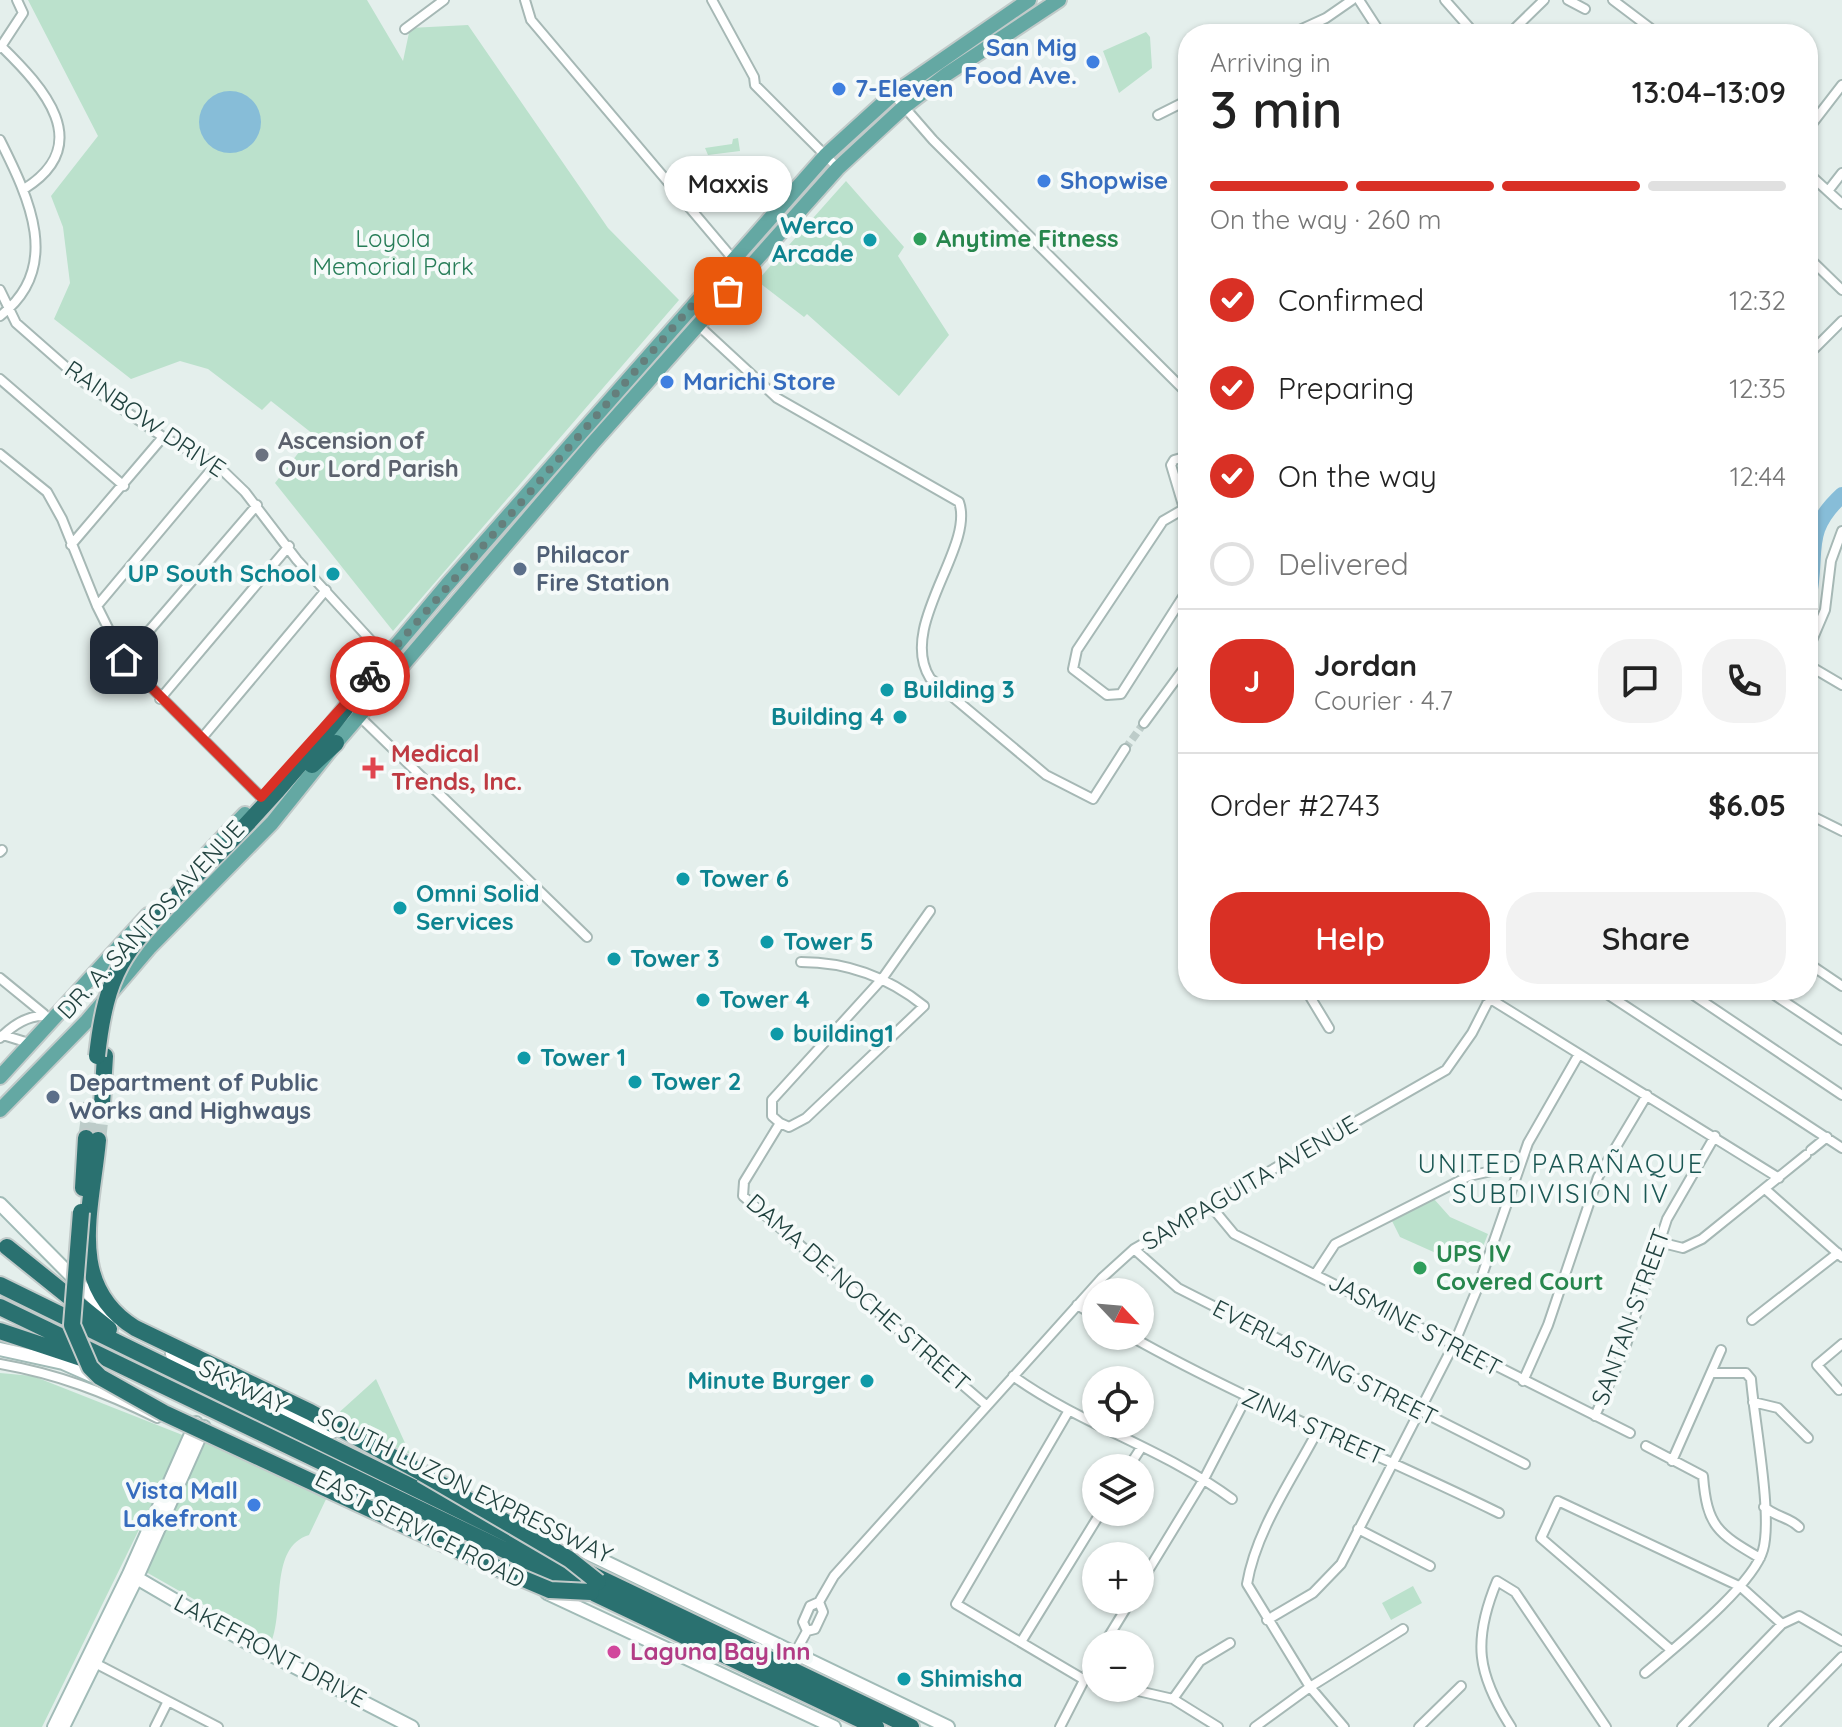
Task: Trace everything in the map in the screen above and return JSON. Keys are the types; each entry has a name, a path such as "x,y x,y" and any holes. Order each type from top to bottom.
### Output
{"highway":[{"path":"96,1104 101,1016 110,981 130,947 231,843 317,745 362,687"},
{"path":"188,888 336,743"},
{"path":"92,1139 88,1256 99,1292 121,1319 310,1412 434,1479 569,1559 594,1587 550,1590 488,1564 164,1413 100,1377 90,1367 72,1325 92,1139"},
{"path":"7,1247 103,1326 172,1367"},
{"name":"SOUTH LUZON EXPRESSWAY","path":"0,1285 911,1727"},
{"name":"SKYWAY","path":"0,1295 876,1727"},
{"name":"SKYWAY","path":"0,1307 899,1727"},
{"name":"SOUTH LUZON EXPRESSWAY","path":"0,1314 860,1727"},
{"path":"0,1331 114,1369"}],"main road":[{"name":"DR. A. SANTOS AVENUE","path":"0,1110 86,1022 150,947 272,823 336,743 580,458 587,438 731,261 826,155 893,94 1029,0"},
{"name":"DR. A. SANTOS AVENUE","path":"0,1077 33,1044 51,1016 362,687 569,447 587,438 697,324 838,168 904,107 1059,0"},
{"path":"569,447 580,458"},
{"path":"0,1204 99,1307 141,1339 948,1727"},
{"name":"EAST SERVICE ROAD","path":"0,1349 63,1363 177,1415 198,1430 304,1471 578,1608 834,1727"},
{"path":"63,1727 198,1430"},
{"name":"LAKEFRONT DRIVE","path":"133,1576 248,1643 412,1727"},
{"path":"54,1727 92,1661"}],"street":[{"path":"17,0 23,13 1,47 38,82 56,112 61,132 52,164 39,180 24,189"},
{"path":"420,0 427,10"},
{"path":"405,29 444,0"},
{"path":"525,0 531,20 731,261 744,272"},
{"path":"712,0 754,77 753,83 838,168"},
{"path":"1313,24 1352,0"},
{"path":"1359,0 1375,24"},
{"path":"1445,0 1466,24"},
{"path":"1519,24 1544,0"},
{"path":"1568,0 1585,9"},
{"path":"1613,0 1645,24"},
{"path":"1818,116 1842,85"},
{"path":"893,94 933,140 1178,384"},
{"path":"1158,115 1178,105"},
{"path":"0,140 24,189 38,260 20,300 4,313"},
{"path":"1828,191 1842,173"},
{"path":"1818,182 1842,204"},
{"path":"1818,267 1842,290"},
{"name":"RAINBOW DRIVE","path":"0,290 4,313 82,381 163,437 216,464 257,505 386,657"},
{"path":"1818,345 1842,321"},
{"path":"697,324 777,398 959,502 961,524 923,634 923,667 951,699 1046,775 1093,799 1125,749"},
{"path":"0,379 124,486"},
{"path":"71,545 163,437"},
{"path":"0,454 47,492 124,660 261,797"},
{"path":"1178,460 1171,465 1178,494"},
{"path":"97,606 216,464"},
{"path":"124,660 257,505"},
{"path":"1178,512 1163,521 1077,650 1073,669 1107,695 1121,694 1178,605"},
{"path":"1818,626 1825,610 1831,561 1842,531"},
{"path":"160,699 289,546"},
{"path":"202,738 326,590"},
{"path":"1818,671 1842,685"},
{"path":"1144,723 1178,677"},
{"path":"359,716 587,937"},
{"path":"1818,819 1842,831"},
{"name":"DAMA DE NOCHE STREET","path":"930,911 882,979 772,1100 772,1116 780,1123 744,1182 743,1196 986,1405"},
{"path":"780,1123 789,1127 806,1118 924,1006 882,979 832,962 801,962"},
{"path":"1818,970 1842,986"},
{"path":"0,978 51,1016"},
{"path":"1312,1000 1329,1028"},
{"name":"SAMPAGUITA AVENUE","path":"807,1631 803,1622 810,1606 819,1602 834,1576 1077,1305 1134,1249 1446,1070 1472,1033 1489,1000"},
{"path":"1501,1000 1579,1054 1779,1178"},
{"path":"1619,1000 1827,1137 1840,1142"},
{"path":"1701,1000 1842,1095"},
{"path":"1782,1000 1842,1040"},
{"path":"1,1037 12,1026 51,1016"},
{"path":"1,1037 33,1044"},
{"path":"1267,1620 1313,1593 1341,1564 1391,1461 1454,1344 1478,1287 1519,1165 1538,1124 1579,1054"},
{"path":"1523,1381 1548,1325 1598,1177 1647,1095"},
{"name":"SANTAN STREET","path":"1595,1416 1625,1348 1673,1204 1715,1136"},
{"path":"1659,1242 1683,1248 1702,1239 1827,1137"},
{"path":"1316,1273 1335,1244 1469,1176 1519,1165"},
{"path":"1752,1320 1840,1255 1765,1189"},
{"name":"JASMINE STREET","path":"1210,1205 1234,1234 1630,1433"},
{"name":"EVERLASTING STREET","path":"1134,1249 1178,1288 1525,1464"},
{"path":"1077,1305 1082,1308"},
{"path":"1839,1390 1817,1365 1842,1344"},
{"name":"ZINIA STREET","path":"1154,1349 1246,1398 1391,1461 1499,1513"},
{"path":"1672,1461 1721,1350"},
{"path":"0,1364 57,1375 198,1430"},
{"path":"1645,1673 1741,1587 1763,1549 1764,1507 1750,1375 1711,1373"},
{"path":"1013,1376 1068,1412 1204,1479 1232,1499"},
{"path":"1154,1561 1204,1479 1246,1398"},
{"path":"1753,1402 1778,1408 1808,1438"},
{"path":"1068,1412 956,1604 1082,1678"},
{"path":"1318,1430 1250,1564 1247,1584 1310,1687 1331,1716 1344,1727"},
{"path":"1646,1446 1703,1476 1706,1509 1713,1526 1760,1558"},
{"path":"1137,1454 1141,1448"},
{"path":"1670,1649 1541,1538 1558,1501 1741,1587 1782,1624"},
{"path":"1764,1507 1777,1518 1791,1520 1799,1527"},
{"path":"1021,1642 1092,1526"},
{"path":"1358,1529 1430,1566"},
{"path":"1511,1727 1483,1676 1486,1608 1497,1581 1515,1592 1606,1727"},
{"name":"SAMPAGUITA AVENUE","path":"795,1653 807,1631 815,1629 823,1612 819,1602"},
{"path":"1682,1727 1782,1624 1799,1616 1842,1640"},
{"path":"1255,1727 1310,1687 1403,1629"},
{"path":"1173,1699 1200,1661 1230,1643"},
{"path":"1773,1727 1842,1657"},
{"path":"92,1661 218,1727"},
{"path":"1060,1727 1082,1681"},
{"path":"1419,1727 1461,1686"},
{"path":"1154,1695 1173,1699 1218,1727"},
{"path":"155,1727 168,1701"}],"green space":[{"name":"Loyola Memorial Park","path":"28,0 367,0 403,61 410,28 468,25 608,228 679,300 393,631 275,483 313,434 271,401 262,410 208,369 180,361 131,379 54,319 70,283 63,227 51,196 98,136"},
{"path":"1146,32 1150,37 1152,68 1119,93 1103,51"},
{"path":"738,138 740,151 708,155 705,148 732,144 733,139"},
{"path":"846,181 904,247 898,256 949,335 899,396 807,314 804,317 757,281"},
{"path":"1434,1199 1450,1217 1488,1234 1482,1249 1465,1242 1456,1262 1400,1237 1392,1221"},
{"path":"0,1373 33,1376 185,1436 42,1727 0,1727"},
{"path":"376,1379 410,1454 334,1417"},
{"path":"208,1437 328,1495 309,1535 296,1542 288,1552 280,1581 271,1643 146,1572"},
{"path":"1413,1586 1422,1603 1391,1620 1382,1603"}],"water":[{"path":"230,91 252,100 261,122 252,144 230,153 208,144 199,122 208,100"}],"waterway":[{"path":"1818,528 1829,508 1842,495"}],"tunnel":[{"path":"1125,749 1144,723"},
{"path":"86,1138 91,1103"},
{"path":"98,1140 102,1104"}],"way so far":[{"path":"370,676 731,261 744,272 728,291"}],"place":[{"name":"San Mig Food Ave.","path":"1093,62"},
{"name":"7-Eleven","path":"839,89"},
{"name":"Shopwise","path":"1044,181"},
{"name":"Anytime Fitness","path":"920,239"},
{"name":"Werco Arcade","path":"870,240"},
{"name":"Maxxis","path":"728,291"},
{"name":"Marichi Store","path":"667,382"},
{"name":"Ascension of Our Lord Parish","path":"262,455"},
{"name":"Philacor Fire Station","path":"520,569"},
{"name":"UP South School","path":"333,574"},
{"name":"Building 3","path":"887,690"},
{"name":"Building 4","path":"900,717"},
{"name":"Medical Trends, Inc.","path":"373,768"},
{"name":"Tower 6","path":"683,879"},
{"name":"Omni Solid Services","path":"400,908"},
{"name":"Tower 5","path":"767,942"},
{"name":"Tower 3","path":"614,959"},
{"name":"Tower 4","path":"703,1000"},
{"name":"building1","path":"777,1034"},
{"name":"Tower 1","path":"524,1058"},
{"name":"Tower 2","path":"635,1082"},
{"name":"Department of Public Works and Highways","path":"53,1097"},
{"name":"UPS IV Covered Court","path":"1420,1268"},
{"name":"Minute Burger","path":"867,1381"},
{"name":"Vista Mall Lakefront","path":"254,1505"},
{"name":"Laguna Bay Inn","path":"614,1652"},
{"name":"Shimisha","path":"904,1679"}],"district":[{"name":"UNITED PARAÑAQUE SUBDIVISION IV","path":"1561,1179"}],"route":[{"path":"124,660 261,797 370,676"}]}
